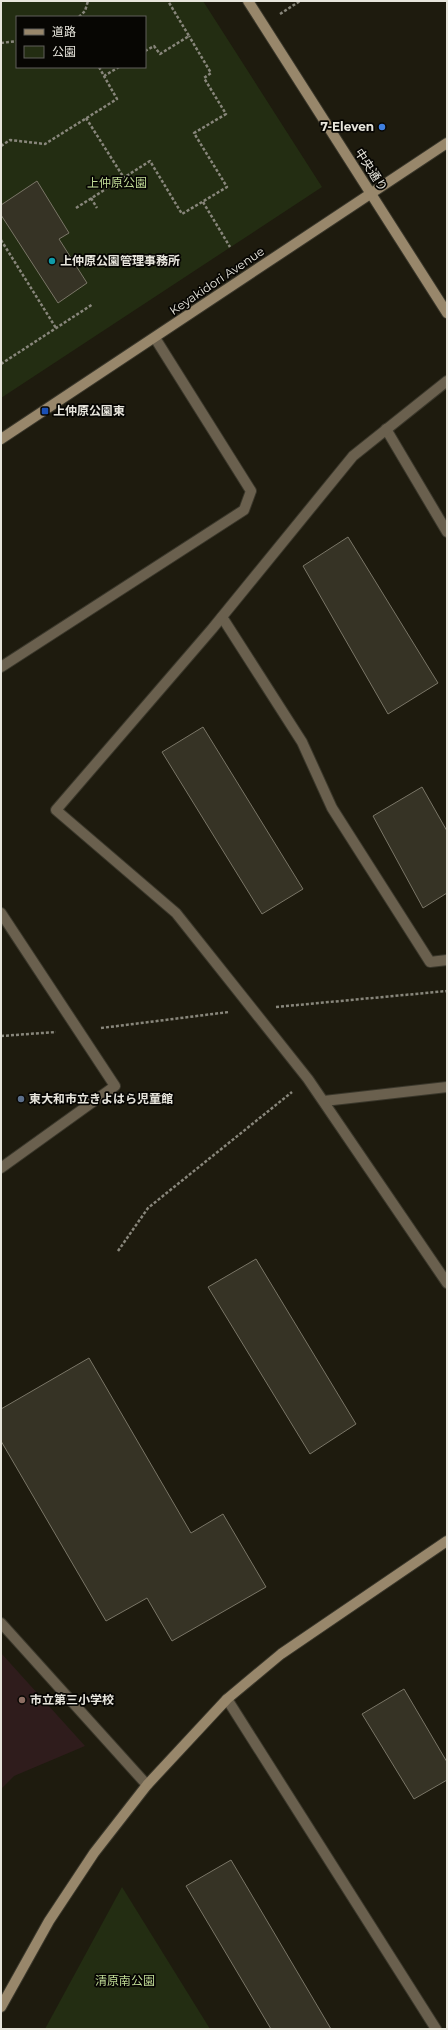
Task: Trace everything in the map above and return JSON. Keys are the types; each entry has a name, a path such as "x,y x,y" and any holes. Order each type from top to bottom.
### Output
{"street":[{"name":"中央通り","path":"248,1 447,313"},
{"name":"Keyakidori Avenue","path":"1,439 371,195 447,143"},
{"path":"1,668 244,510 251,492 155,338"},
{"path":"447,381 354,456 222,617 56,810 176,914 308,1079 447,1282"},
{"path":"386,429 447,532"},
{"path":"222,617 302,742 332,808 430,962 447,960"},
{"path":"1,913 115,1086 1,1168"},
{"path":"324,1101 447,1087"},
{"path":"1,2007 49,1921 94,1853 147,1785 227,1699 281,1654 447,1542"},
{"path":"1,1623 147,1785"},
{"path":"227,1699 436,2029"}],"path":[{"path":"80,16 85,12 88,1"},
{"path":"76,208 150,161 182,214 227,187 194,133 226,114 204,78 211,73 168,1"},
{"path":"146,50 154,46 160,54 189,36"},
{"path":"1,43 16,42"},
{"path":"1,146 10,140 45,144 117,99 100,68"},
{"path":"104,76 117,68"},
{"path":"86,118 124,178"},
{"path":"91,198 97,208"},
{"path":"203,202 230,247"},
{"path":"1,240 56,328"},
{"path":"1,364 93,304"},
{"path":"1,1036 78,1031 252,1009 447,992"},
{"path":"118,1251 148,1208 308,1079"}],"shaded area":[{"name":"市立第三小学校","path":"1,1653 85,1746 14,1776 1,1789"}],"green space":[{"name":"上仲原公園","path":"1,1 203,1 322,187 1,398"},
{"name":"清原南公園","path":"122,1887 210,2029 45,2029"}],"building":[{"name":"上仲原公園管理事務所","path":"37,181 69,233 59,239 87,283 58,303 1,215 1,205"},
{"path":"348,537 438,683 388,714 303,566"},
{"path":"203,727 303,889 262,914 162,752"},
{"path":"422,787 447,831 447,893 423,908 373,816"},
{"path":"256,1259 356,1424 310,1454 208,1287"},
{"path":"89,1358 191,1533 223,1514 266,1587 172,1641 147,1598 106,1621 1,1441 1,1409"},
{"path":"404,1689 447,1762 447,1780 414,1799 362,1714"},
{"path":"231,1860 331,2029 271,2029 186,1886"}],"place":[{"name":"7-Eleven","path":"382,127"},
{"name":"上仲原公園管理事務所","path":"52,261"},
{"name":"上仲原公園東","path":"45,411"},
{"name":"東大和市立きよはら児童館","path":"21,1099"},
{"name":"市立第三小学校","path":"22,1700"}]}
